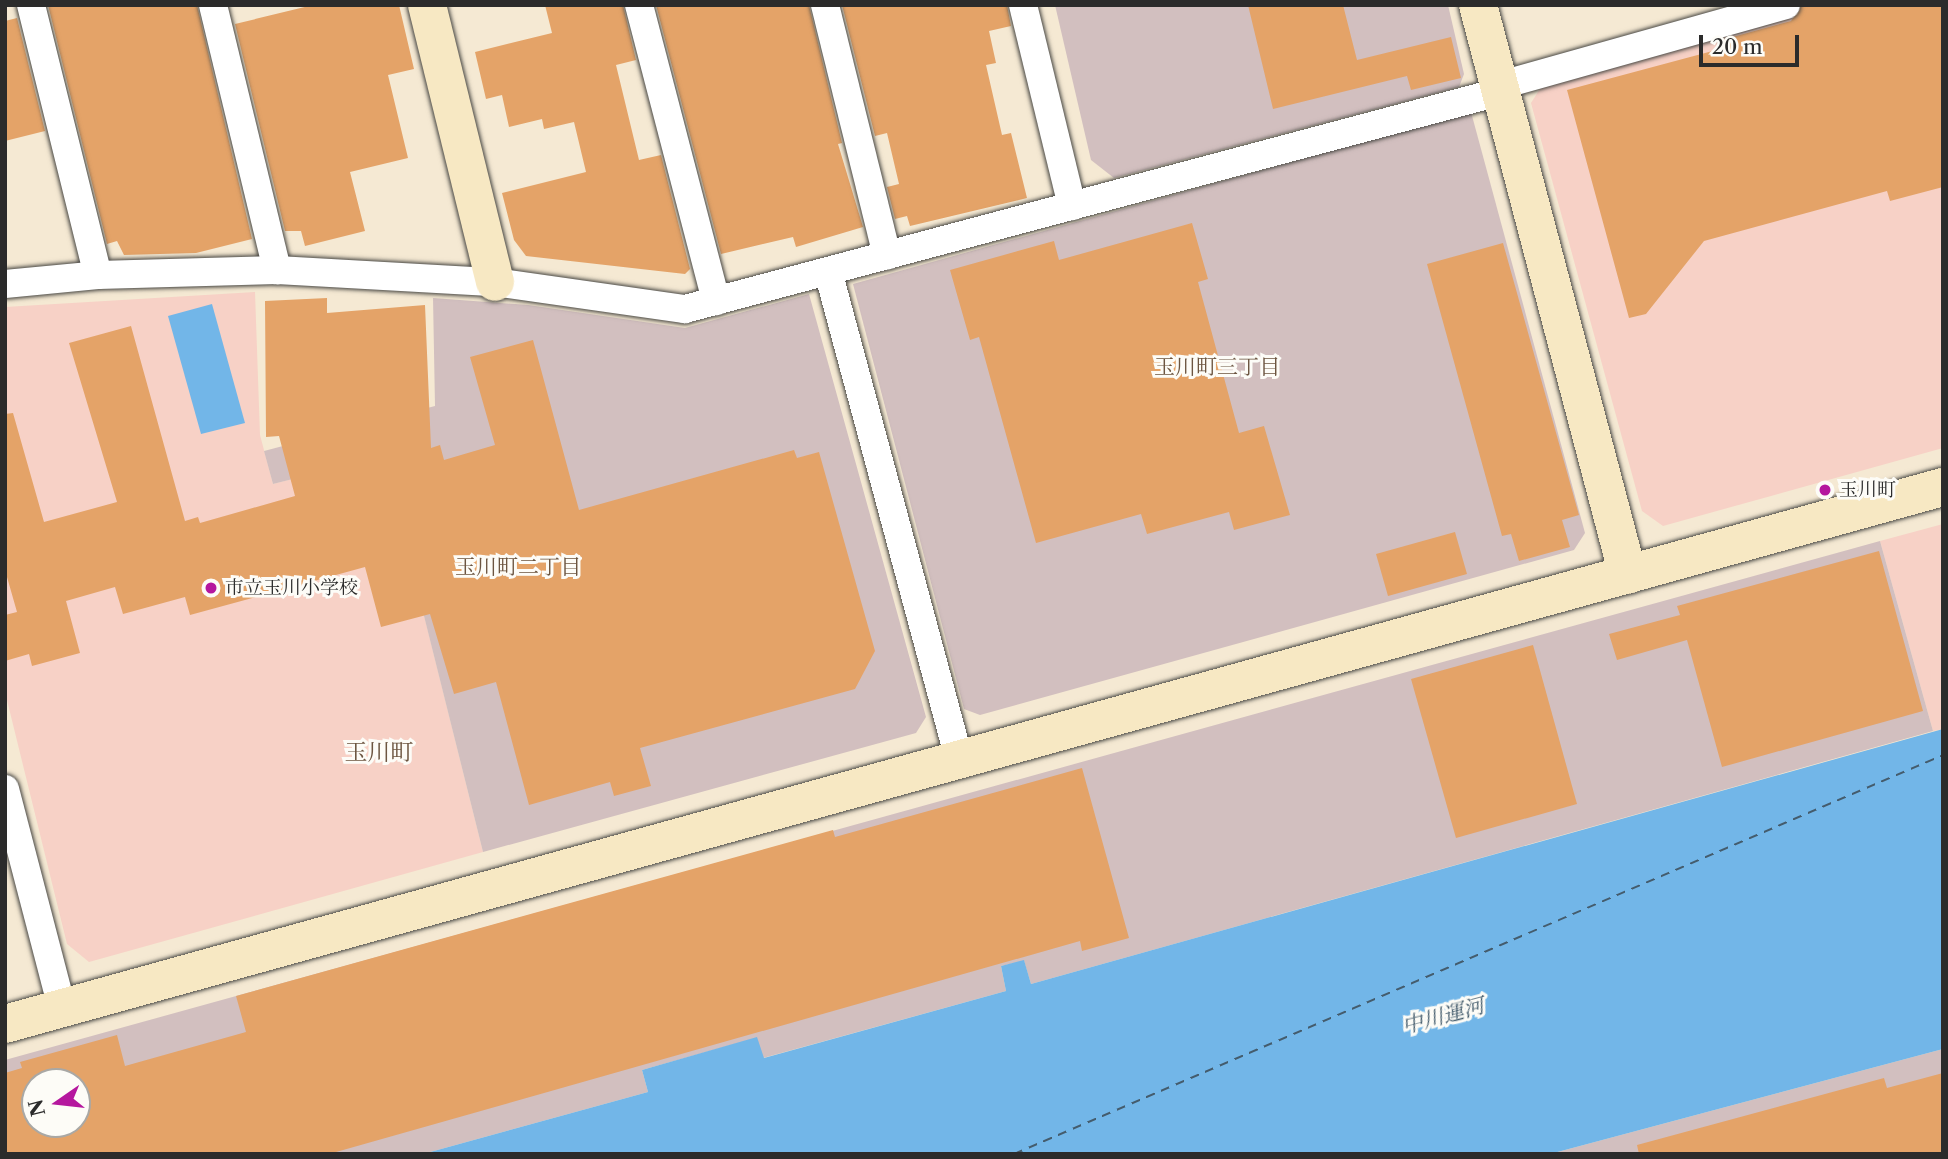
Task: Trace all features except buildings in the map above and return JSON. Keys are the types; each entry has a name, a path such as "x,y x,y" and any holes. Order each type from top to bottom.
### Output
{"street":[{"path":"31,5 97,275"},
{"path":"214,5 277,270"},
{"path":"427,5 495,282"},
{"path":"639,5 716,301"},
{"path":"825,5 887,255"},
{"path":"1023,5 1072,206"},
{"path":"1478,5 1628,575"},
{"path":"5,284 97,275 277,270 495,282 685,309 1498,89 1786,5"},
{"path":"828,271 959,759"},
{"path":"5,1024 1943,487"},
{"path":"5,789 62,1008"}],"shaded area":[{"path":"1055,5 1448,5 1464,74 1459,87 1114,178 1091,160"},
{"path":"1830,5 1943,5 1943,448 1663,526 1642,511 1531,103 1543,84"},
{"path":"1471,112 1585,533 1574,550 980,715 964,709 853,284"},
{"name":"市立玉川小学校","path":"255,292 260,435 273,484 384,455 483,852 89,962 67,944 5,692 5,307"},
{"path":"809,294 926,717 916,733 483,852 384,456 273,484 264,451 435,406 433,298 528,305 685,328"},
{"path":"1943,524 1943,729 1933,731 1880,541"},
{"path":"1880,541 1933,731 1031,984 1024,961 1001,966 1006,991 763,1058 756,1038 642,1070 648,1092 423,1154 5,1154 5,1060"},
{"path":"1943,1049 1943,1154 1550,1154"}],"water":[{"path":"212,304 245,423 201,434 168,316"},
{"name":"中川運河","path":"1943,729 1943,1049 1550,1154 423,1154 648,1092 642,1070 757,1037 764,1058 1006,991 1001,966 1024,960 1031,984"}],"ferry route":[{"path":"1014,1154 1943,755"}],"place":[{"name":"玉川町","path":"1825,490"},
{"name":"市立玉川小学校","path":"211,588"}],"district":[{"name":"玉川町三丁目","path":"1217,367"},
{"name":"玉川町二丁目","path":"518,567"},
{"name":"玉川町","path":"379,752"}]}
